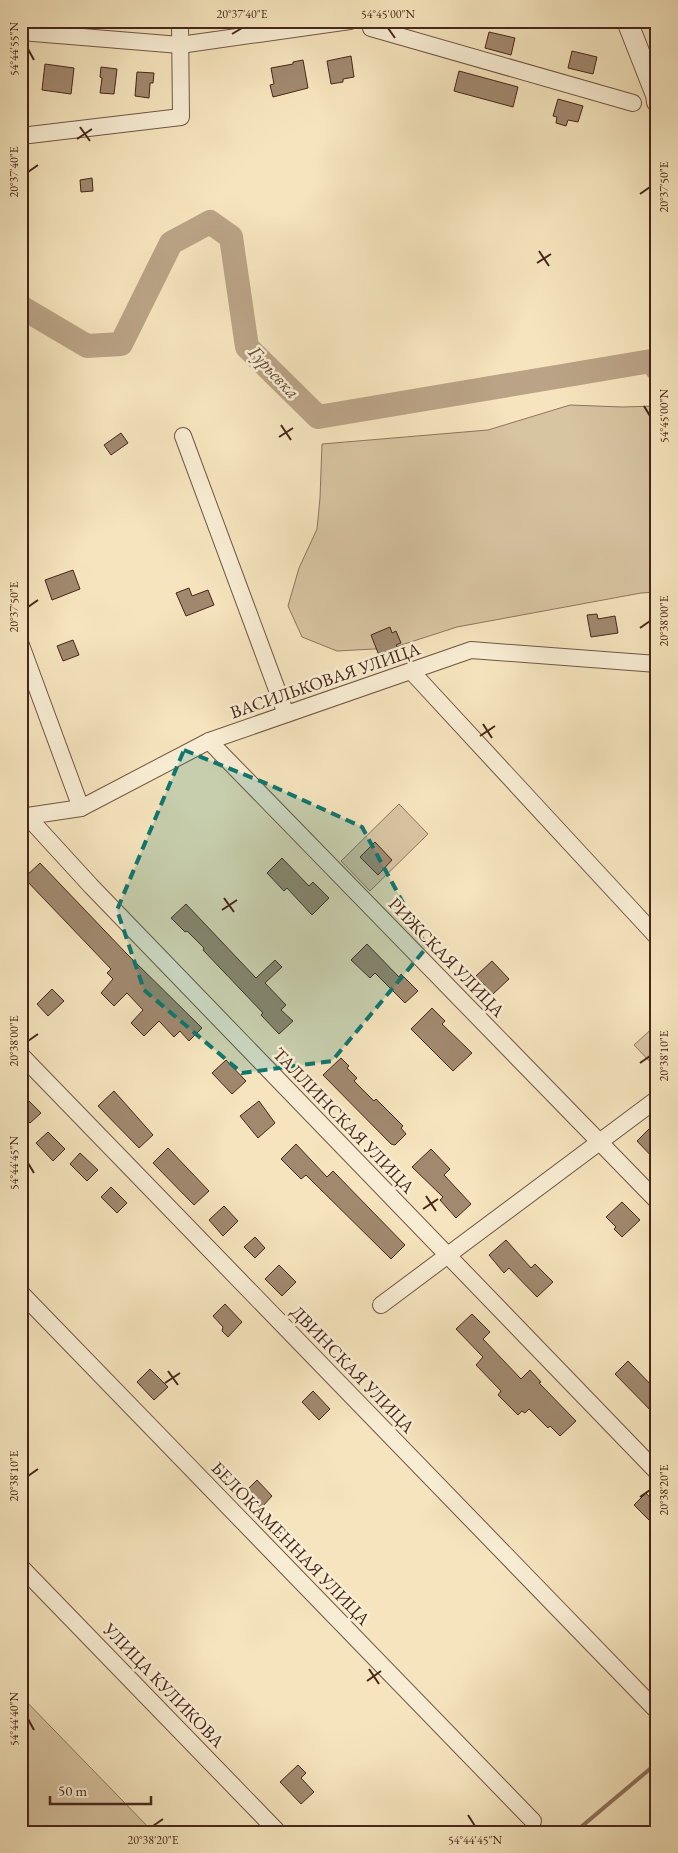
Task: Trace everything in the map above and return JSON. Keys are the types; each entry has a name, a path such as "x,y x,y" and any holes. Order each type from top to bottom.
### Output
{"street":[{"path":"21,136 181,117 180,21"},
{"path":"21,32 180,45 350,21"},
{"path":"369,21 370,28 633,103"},
{"path":"627,21 657,102"},
{"path":"183,436 286,714"},
{"path":"21,644 81,808"},
{"name":"ВАСИЛЬКОВАЯ УЛИЦА","path":"24,816 81,808 209,741 471,650 657,664"},
{"path":"411,671 657,937"},
{"name":"РИЖСКАЯ УЛИЦА","path":"209,741 657,1201"},
{"name":"ТАЛЛИНСКАЯ УЛИЦА","path":"24,816 657,1472"},
{"name":"ДВИНСКАЯ УЛИЦА","path":"21,1055 657,1711"},
{"path":"381,1305 657,1099"},
{"name":"БЕЛОКАМЕННАЯ УЛИЦА","path":"21,1293 532,1820"},
{"name":"УЛИЦА КУЛИКОВА","path":"21,1567 278,1832"}],"highlighted area":[{"path":"184,750 270,785 362,827 427,947 332,1061 242,1073 144,990 117,910"}],"shaded area":[{"path":"570,405 657,406 657,592 641,593 457,627 392,648 337,651 302,637 288,606 299,568 317,529 322,444 488,430"},
{"path":"399,804 428,834 370,891 341,861"},
{"path":"657,1024 657,1069 634,1045"},
{"path":"21,1696 153,1832 21,1832"}],"building":[{"path":"489,32 515,38 511,55 485,48"},
{"path":"572,51 597,57 593,74 568,68"},
{"path":"351,56 354,77 343,79 343,82 331,84 327,61"},
{"path":"303,60 308,88 273,97 270,85 274,84 271,68"},
{"path":"45,64 74,68 71,94 42,90"},
{"path":"101,67 117,69 114,94 100,93"},
{"path":"459,71 518,87 513,107 454,91"},
{"path":"137,72 154,73 153,83 150,83 149,98 135,96"},
{"path":"558,99 583,106 578,122 568,120 566,126 556,123 557,117 553,116"},
{"path":"92,178 93,191 81,192 80,180"},
{"path":"121,433 128,443 111,455 104,445"},
{"path":"73,570 80,589 52,600 45,580"},
{"path":"189,588 192,596 208,590 214,605 186,616 176,593"},
{"path":"597,614 598,619 615,616 618,633 591,637 587,615"},
{"path":"390,627 392,633 396,631 401,643 396,645 399,650 380,658 371,635"},
{"path":"73,640 79,655 63,661 57,646"},
{"path":"375,842 392,860 378,875 360,857"},
{"path":"282,858 309,886 313,882 329,898 312,915 287,888 284,891 267,873"},
{"path":"40,863 126,953 202,1028 189,1041 180,1031 174,1037 159,1021 144,1036 131,1023 143,1010 127,993 114,1006 101,993 113,979 107,973 111,969 24,878"},
{"path":"186,904 256,978 275,960 282,967 265,983 286,1005 281,1010 293,1021 279,1034 261,1015 263,1013 203,950 204,948 171,918"},
{"path":"367,944 399,977 401,974 418,991 405,1003 375,973 370,978 351,960"},
{"path":"492,961 509,979 493,994 476,976"},
{"path":"52,989 64,1001 48,1016 37,1004"},
{"path":"432,1008 445,1021 442,1024 472,1053 453,1071 411,1029"},
{"path":"341,1058 349,1066 347,1068 357,1078 354,1081 374,1101 376,1099 403,1126 401,1128 406,1134 395,1145 391,1144 323,1075"},
{"path":"226,1060 246,1081 232,1094 212,1073"},
{"path":"114,1091 153,1135 139,1148 98,1106"},
{"path":"21,1093 41,1113 30,1123 21,1114"},
{"path":"259,1101 275,1123 258,1138 240,1116"},
{"path":"657,1121 657,1162 637,1141"},
{"path":"48,1132 65,1149 53,1161 36,1143"},
{"path":"296,1144 327,1177 333,1171 405,1245 391,1259 306,1175 301,1179 281,1159"},
{"path":"168,1148 209,1191 194,1205 153,1163"},
{"path":"431,1149 450,1169 444,1175 471,1204 456,1218 440,1200 443,1197 412,1167"},
{"path":"80,1153 98,1170 87,1181 70,1164"},
{"path":"111,1187 127,1203 117,1213 101,1197"},
{"path":"622,1202 640,1220 622,1237 614,1229 616,1227 606,1217"},
{"path":"224,1206 238,1221 223,1236 209,1220"},
{"path":"255,1237 265,1248 255,1258 244,1247"},
{"path":"506,1240 531,1268 535,1264 553,1282 537,1297 509,1268 504,1273 489,1255"},
{"path":"279,1265 296,1282 282,1296 265,1279"},
{"path":"225,1304 242,1322 228,1337 222,1331 223,1327 213,1316"},
{"path":"472,1314 490,1332 483,1339 521,1379 530,1370 541,1382 539,1383 576,1421 560,1436 550,1426 548,1428 529,1409 525,1413 522,1411 518,1415 498,1395 501,1391 476,1365 483,1357 456,1329"},
{"path":"628,1361 657,1391 657,1417 615,1374"},
{"path":"150,1369 168,1387 154,1400 137,1382"},
{"path":"313,1391 330,1409 319,1420 302,1402"},
{"path":"257,1480 272,1496 261,1508 245,1492"},
{"path":"646,1493 657,1505 657,1528 634,1505"},
{"path":"298,1765 306,1773 301,1778 314,1792 301,1804 280,1782"}],"waterway":[{"name":"Гурьевка","path":"21,307 87,346 121,344 171,243 210,222 231,237 247,347 318,417 651,361 657,369"},
{"path":"575,1832 657,1763"}]}
